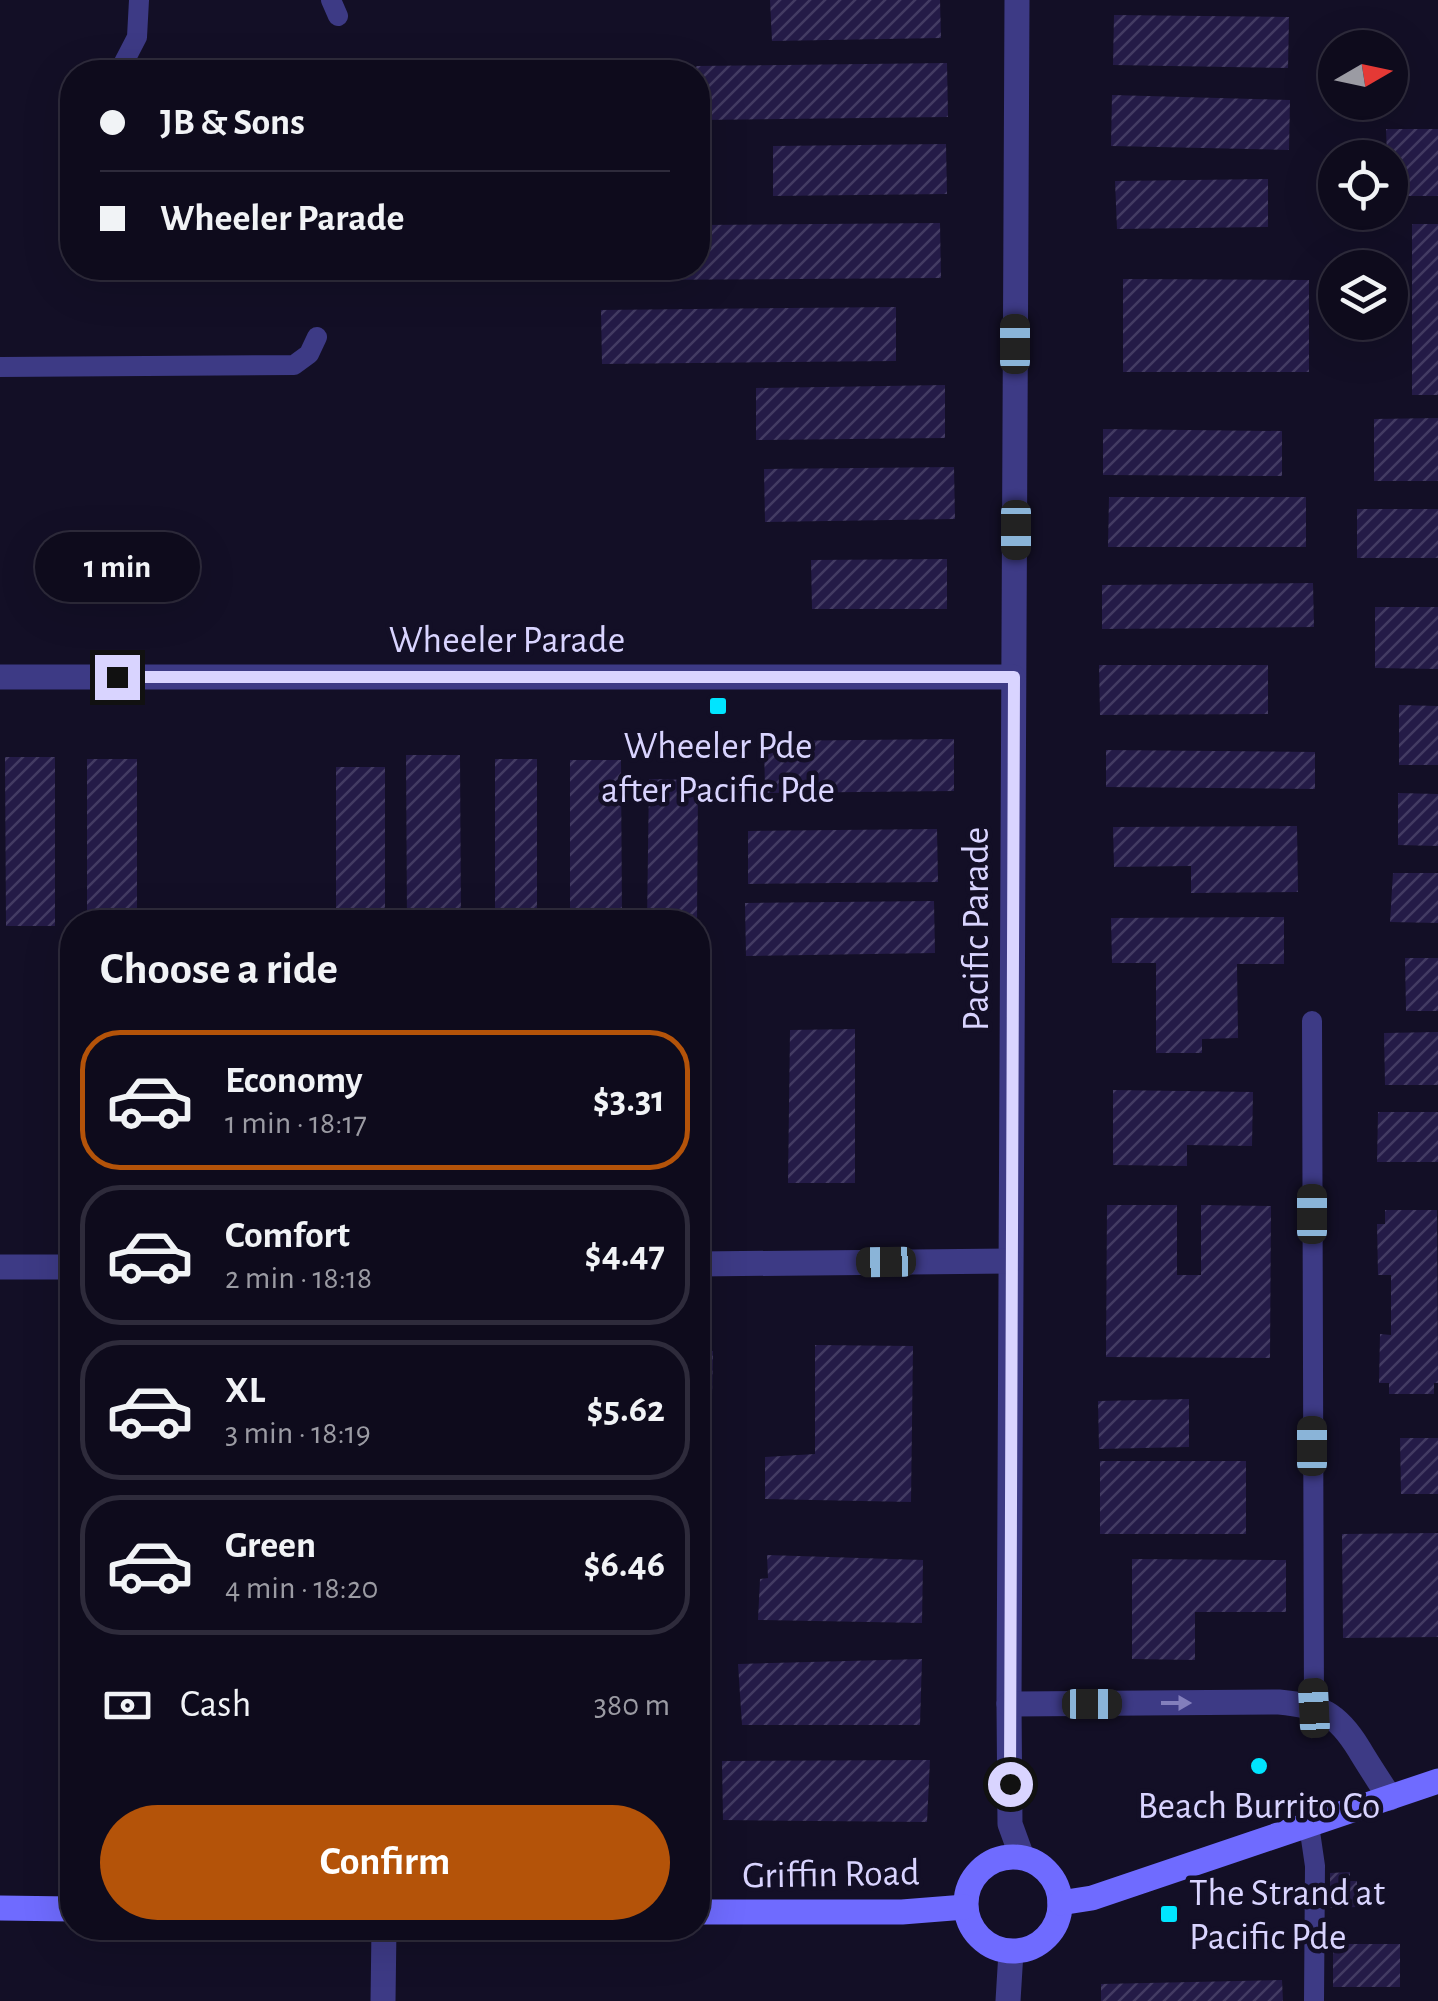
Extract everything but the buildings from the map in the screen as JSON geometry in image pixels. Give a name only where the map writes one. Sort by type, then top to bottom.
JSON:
[{"type":"main road","points":[[1060,1903],[1092,1898],[1438,1781]]},
{"type":"main road","points":[[1022,1857],[1045,1868],[1058,1890],[1060,1915],[1047,1938],[1037,1946],[1011,1952],[997,1949],[975,1933],[968,1920],[967,1893],[981,1868],[994,1860],[1022,1857]]},
{"type":"main road","name":"Griffin Road","points":[[710,1912],[902,1912],[966,1907]]},
{"type":"main road","points":[[0,1908],[60,1909]]},
{"type":"street","name":"Pacific Parade","points":[[1017,0],[1009,1704],[1010,1824],[1022,1857]]},
{"type":"street","name":"Wheeler Parade","points":[[0,677],[1014,677]]},
{"type":"street","points":[[710,1264],[1010,1261]]},
{"type":"street","points":[[0,1267],[60,1267]]},
{"type":"street","points":[[1009,1704],[1308,1705],[1331,1714],[1348,1731],[1390,1798]]},
{"type":"street","points":[[382,2001],[384,1940]]},
{"type":"street","points":[[1008,2001],[1011,1952]]},
{"type":"lane","points":[[126,60],[137,37],[140,0]]},
{"type":"lane","points":[[0,367],[294,364],[309,354],[317,337]]},
{"type":"lane","points":[[1312,1021],[1314,1708]]},
{"type":"lane","points":[[1309,1825],[1315,1866],[1314,2001]]},
{"type":"place","name":"Wheeler Pde after Pacific Pde","points":[[718,706]]},
{"type":"place","name":"Beach Burrito Co","points":[[1259,1766]]},
{"type":"place","name":"The Strand at Pacific Pde","points":[[1169,1914]]},
{"type":"route","points":[[117,677],[1014,677],[1010,1784]]}]
